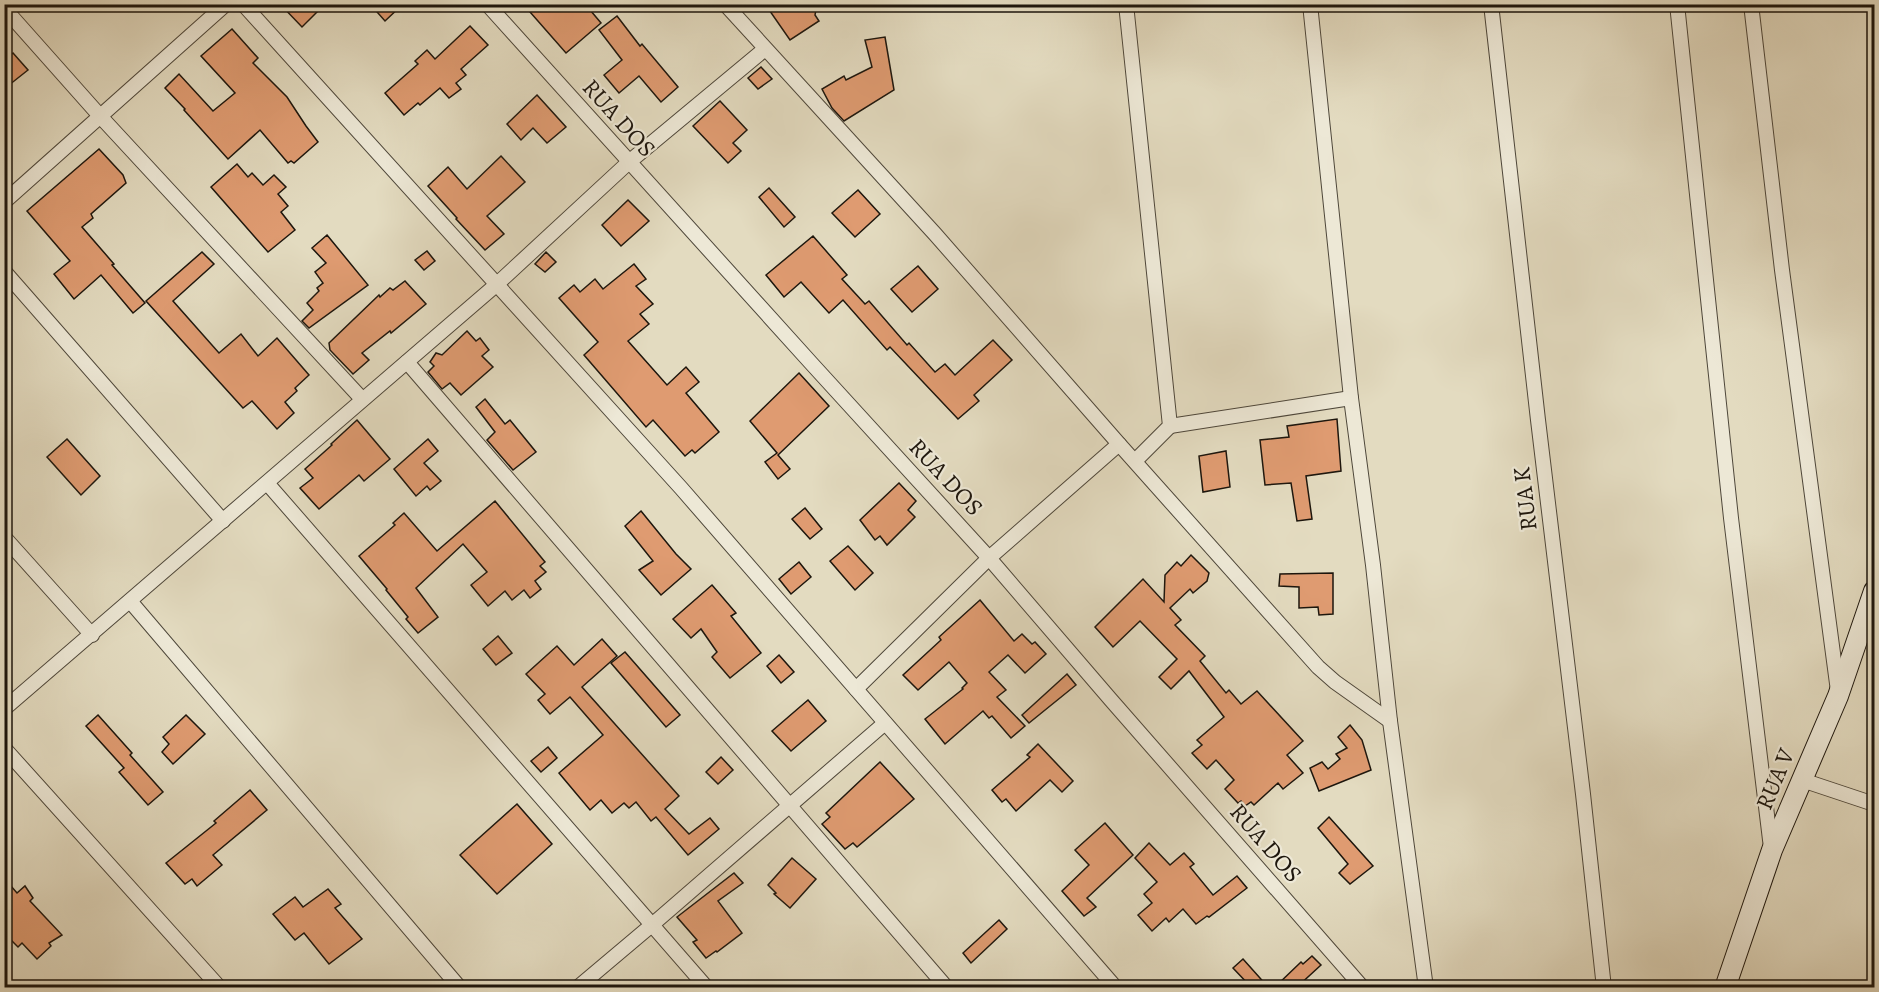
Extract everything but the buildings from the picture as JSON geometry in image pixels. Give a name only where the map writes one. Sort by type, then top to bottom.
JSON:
[{"type":"street","points":[[4,202],[226,4]]},
{"type":"street","points":[[243,4],[681,488],[1116,987]]},
{"type":"street","name":"RUA DOS","points":[[487,4],[989,558],[1363,987]]},
{"type":"street","points":[[725,4],[935,234],[1318,667],[1335,682],[1390,721]]},
{"type":"street","points":[[1126,4],[1170,426]]},
{"type":"street","points":[[1310,4],[1351,398],[1373,565],[1390,721],[1426,987]]},
{"type":"street","name":"RUA K","points":[[1491,4],[1604,987]]},
{"type":"street","points":[[1677,4],[1730,506],[1772,850]]},
{"type":"street","points":[[1751,4],[1782,270],[1838,696]]},
{"type":"street","points":[[4,8],[100,116],[362,399]]},
{"type":"street","points":[[4,709],[496,285],[629,162],[765,49]]},
{"type":"street","points":[[4,271],[223,521]]},
{"type":"street","points":[[407,362],[947,987]]},
{"type":"street","points":[[1135,461],[1170,426],[1351,398]]},
{"type":"street","points":[[856,689],[989,558],[1119,444]]},
{"type":"street","points":[[267,483],[707,987]]},
{"type":"street","points":[[4,537],[92,635]]},
{"type":"street","name":"RUA V","points":[[1725,987],[1772,850],[1838,696],[1875,591]]},
{"type":"street","points":[[130,601],[460,987]]},
{"type":"street","points":[[577,987],[885,723]]},
{"type":"street","points":[[4,747],[220,987]]},
{"type":"street","points":[[1802,780],[1875,804]]}]
